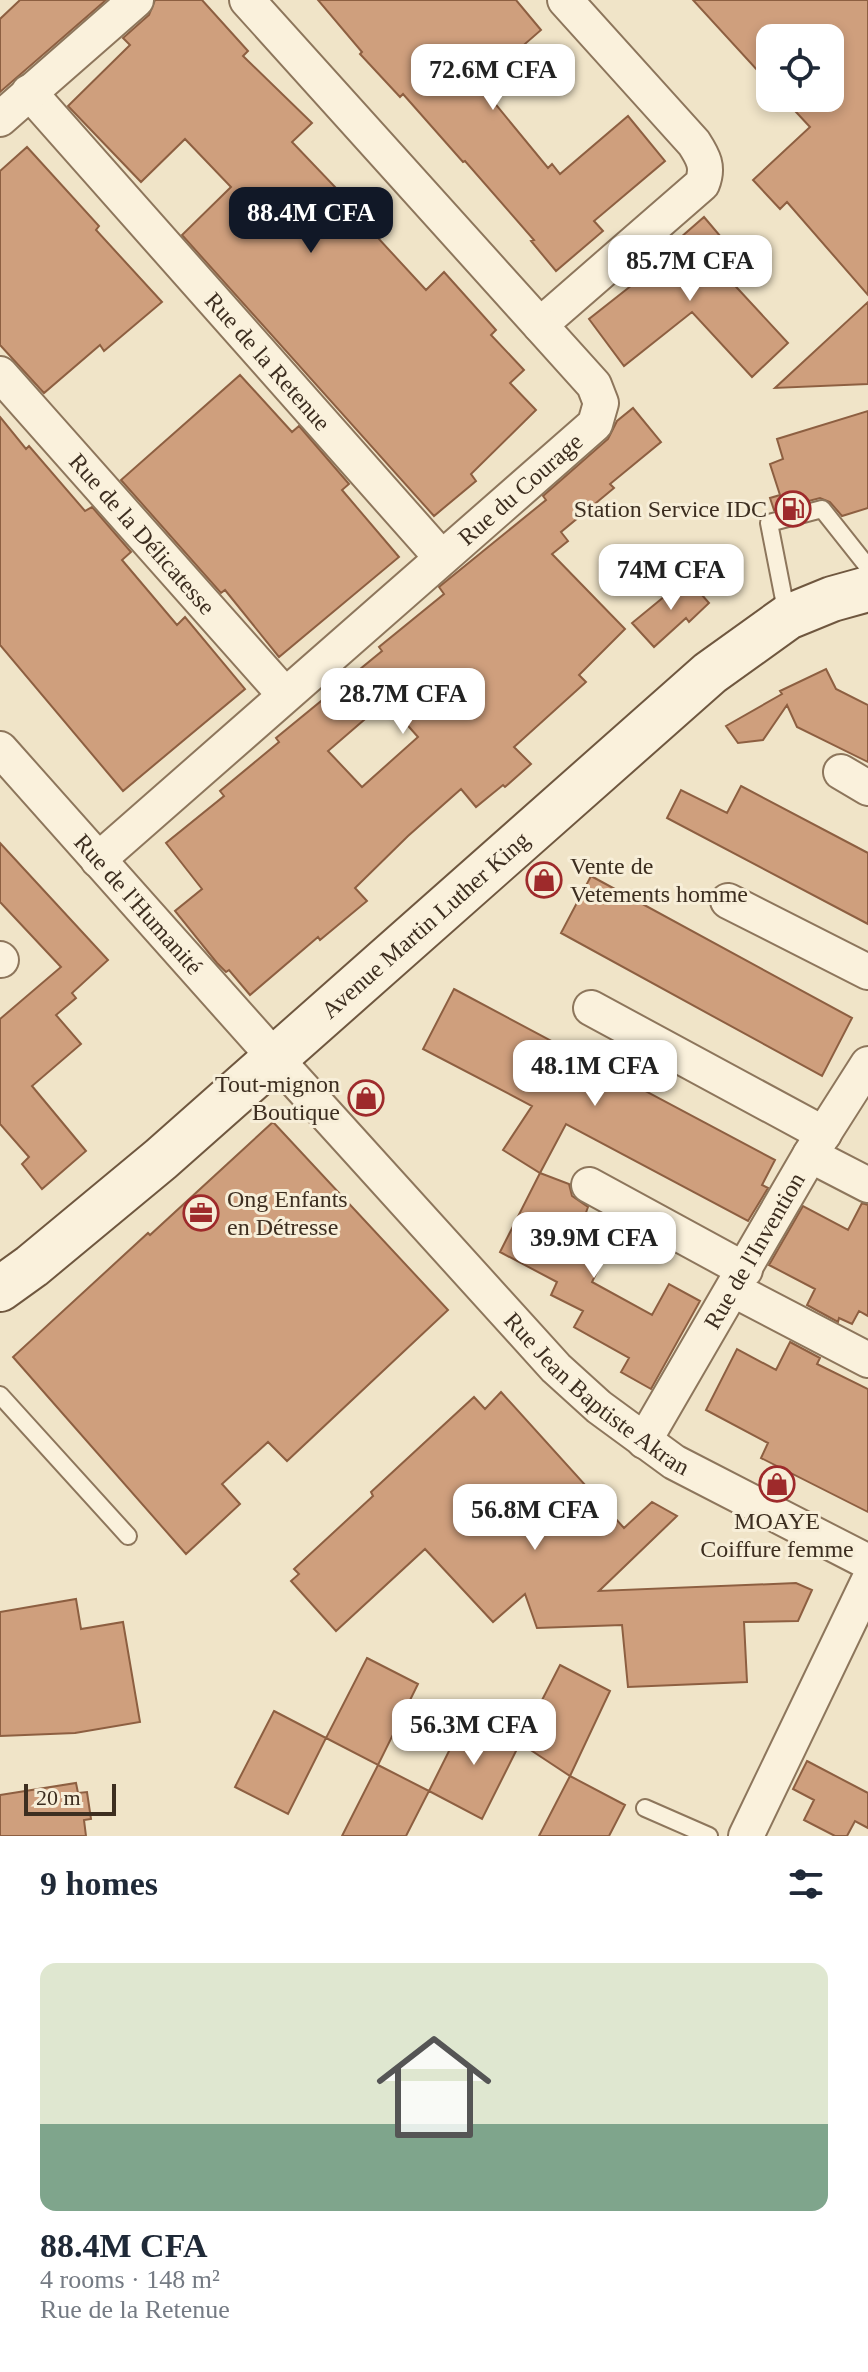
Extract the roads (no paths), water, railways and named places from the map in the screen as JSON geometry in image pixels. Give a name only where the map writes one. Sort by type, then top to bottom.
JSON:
[{"type":"street","points":[[0,119],[136,0]]},
{"type":"street","name":"Rue du Courage","points":[[98,860],[595,424],[601,403],[594,385],[247,0]]},
{"type":"street","points":[[540,325],[702,184],[706,174],[704,159],[694,143],[565,0]]},
{"type":"street","name":"Rue de la Retenue","points":[[29,92],[441,557]]},
{"type":"street","name":"Rue de la Délicatesse","points":[[0,374],[285,695]]},
{"type":"street","name":"Avenue Martin Luther King","points":[[0,1289],[141,1176],[276,1059],[710,673],[788,617],[832,599],[868,589]]},
{"type":"street","name":"Rue de l'Humanité","points":[[0,749],[276,1059]]},
{"type":"street","points":[[728,901],[868,972]]},
{"type":"street","points":[[591,1008],[817,1144],[868,1185]]},
{"type":"street","name":"Rue Jean Baptiste Akran","points":[[276,1059],[556,1368],[599,1407],[674,1462],[868,1562]]},
{"type":"street","name":"Rue de l'Invention","points":[[644,1441],[817,1144],[868,1064]]},
{"type":"street","points":[[589,1185],[868,1360]]},
{"type":"street","points":[[746,1836],[868,1582]]},
{"type":"lane","points":[[788,617],[769,523],[822,509],[868,567]]},
{"type":"lane","points":[[0,1395],[128,1536]]},
{"type":"lane","points":[[645,1808],[709,1836]]},
{"type":"place","name":"Station Service IDC","points":[[793,509]]},
{"type":"place","name":"Vente de Vetements homme","points":[[544,880]]},
{"type":"place","name":"Tout-mignon Boutique","points":[[366,1098]]},
{"type":"place","name":"Ong Enfants en Détresse","points":[[201,1213]]},
{"type":"place","name":"MOAYE Coiffure femme","points":[[777,1484]]}]
